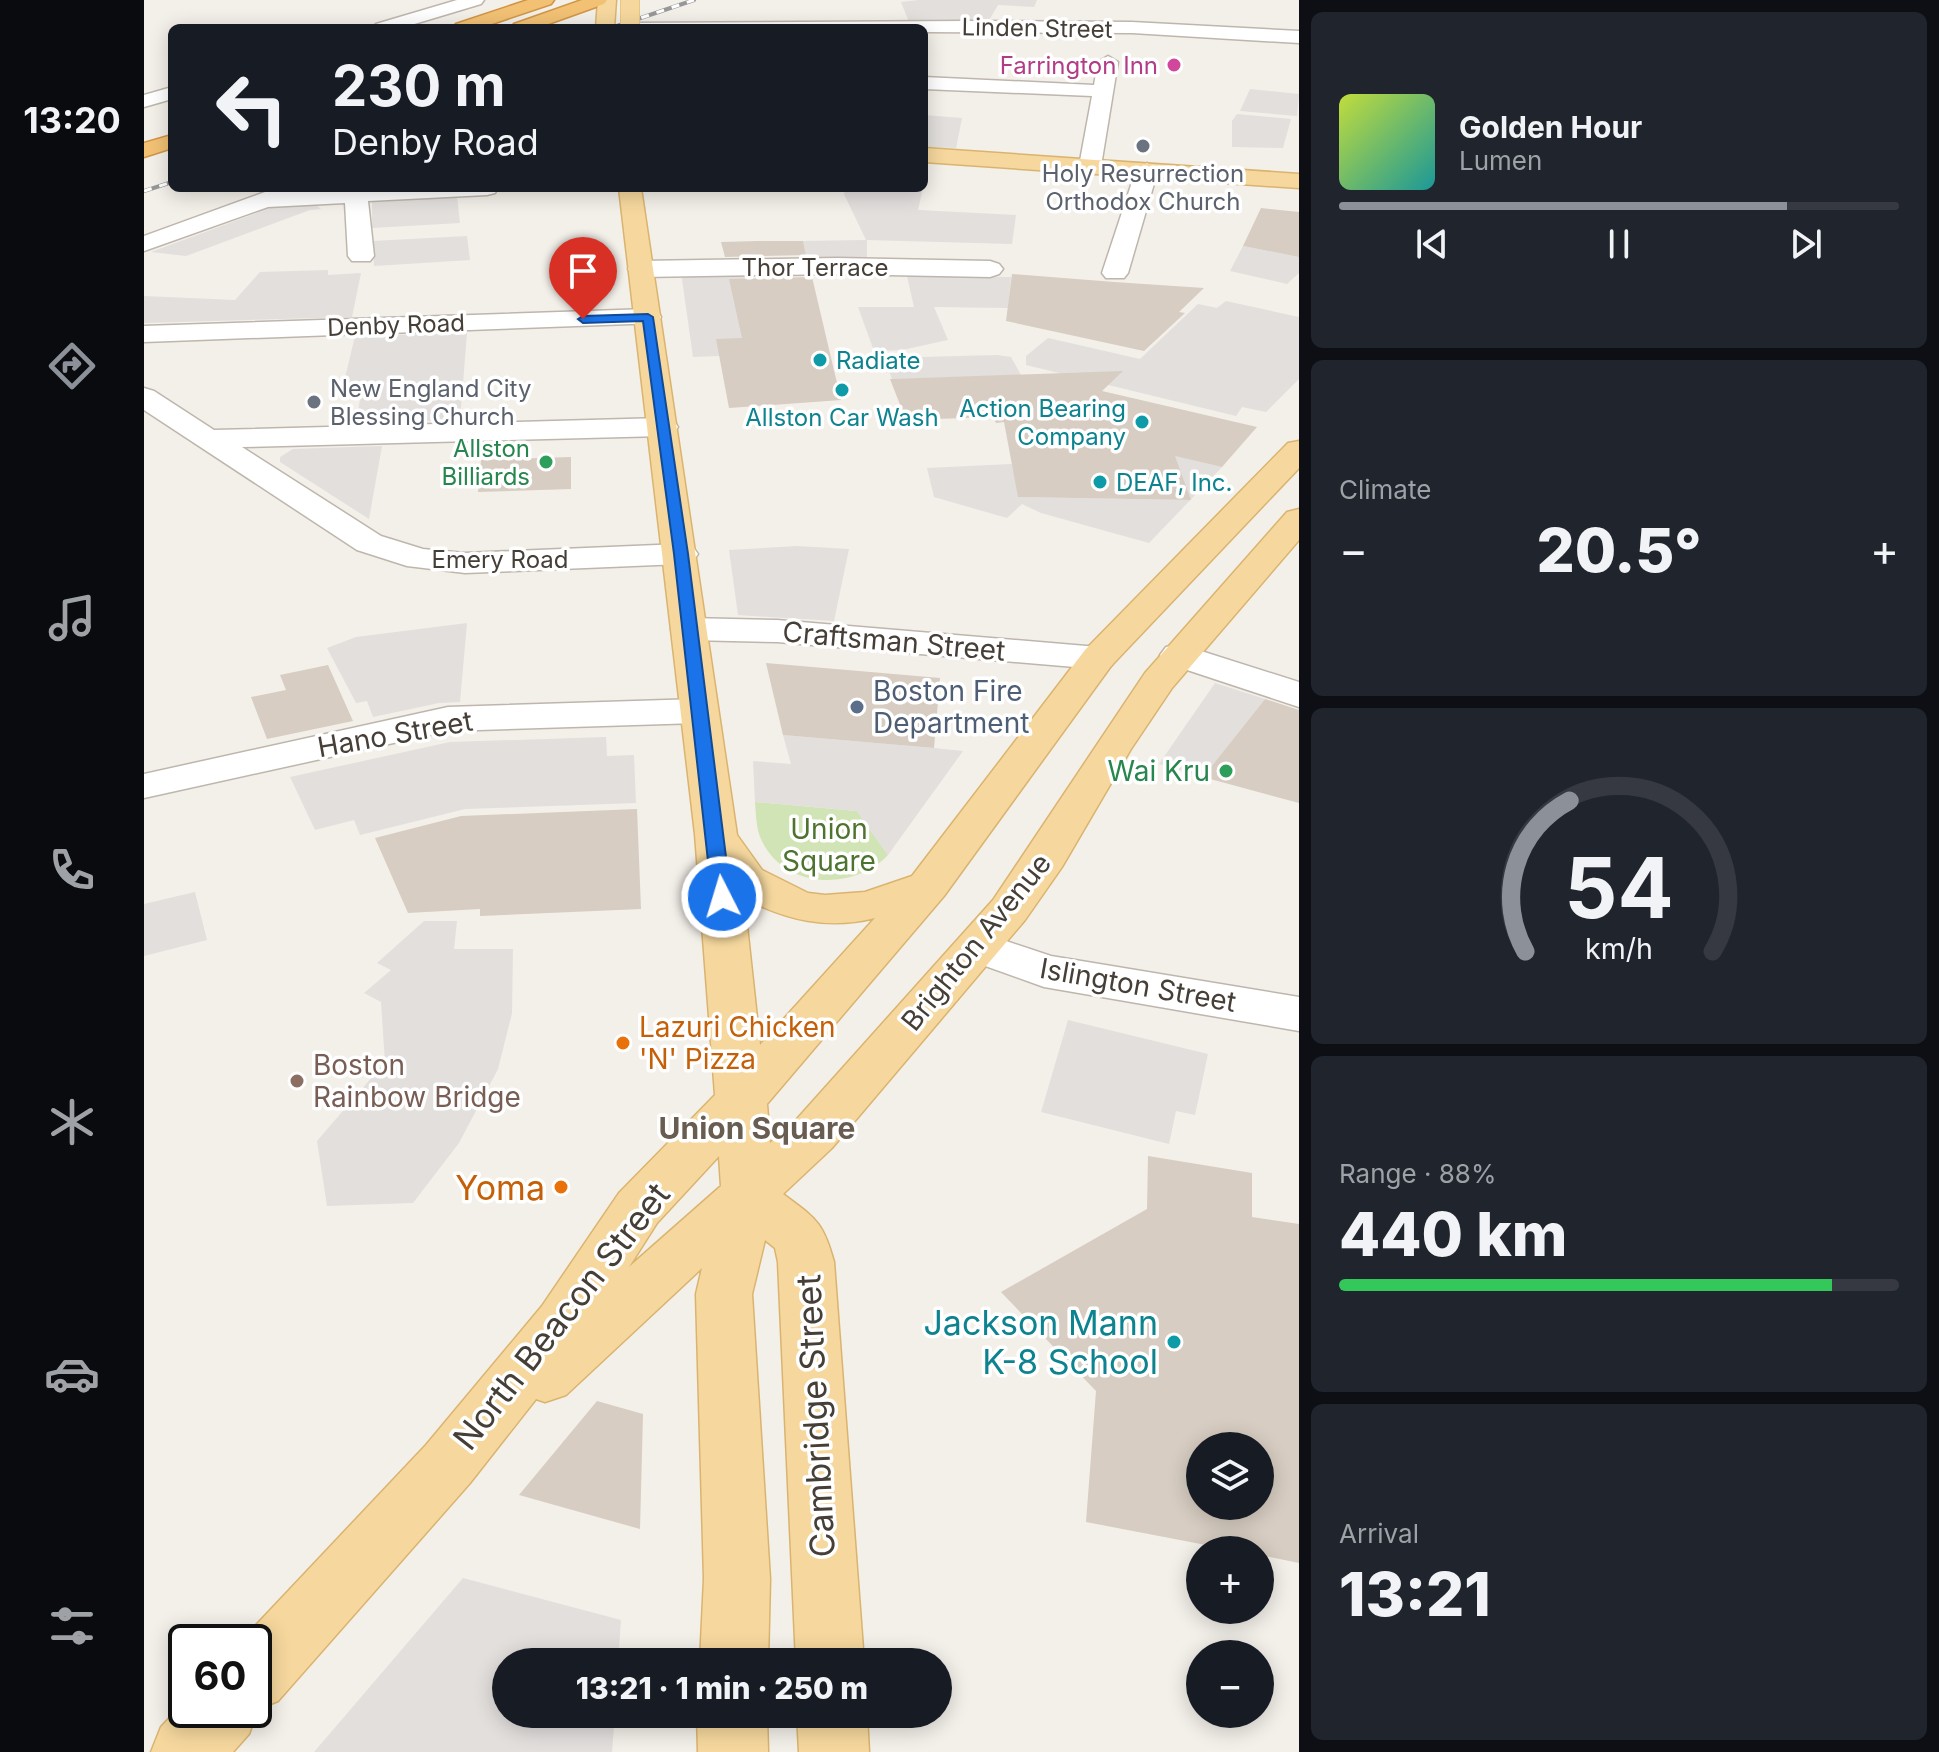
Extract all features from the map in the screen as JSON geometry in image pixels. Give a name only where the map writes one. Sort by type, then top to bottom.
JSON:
[{"type":"highway","points":[[474,24],[545,0]]},
{"type":"highway","points":[[531,24],[598,0]]},
{"type":"highway","points":[[144,128],[168,121]]},
{"type":"highway","points":[[144,150],[168,142]]},
{"type":"main road","points":[[605,24],[607,0]]},
{"type":"main road","points":[[630,0],[630,24]]},
{"type":"main road","points":[[928,155],[1299,181]]},
{"type":"main road","points":[[631,192],[716,834],[748,1196],[724,1294],[737,1579],[735,1648]]},
{"type":"main road","points":[[741,1100],[928,886],[1098,658],[1299,450]]},
{"type":"main road","name":"Brighton Avenue","points":[[748,1196],[814,1134],[979,947],[1040,867],[1111,749],[1179,655],[1299,519]]},
{"type":"main road","points":[[716,834],[744,879],[781,902],[822,910],[850,911],[879,905],[928,886]]},
{"type":"main road","name":"North Beacon Street","points":[[272,1657],[448,1464],[562,1323],[638,1208],[741,1100]]},
{"type":"main road","name":"North Beacon Street","points":[[448,1464],[748,1196]]},
{"type":"main road","name":"Cambridge Street","points":[[748,1196],[800,1237],[806,1262],[830,1648]]},
{"type":"main road","points":[[186,1752],[208,1728]]},
{"type":"main road","points":[[732,1728],[733,1752]]},
{"type":"main road","points":[[833,1728],[834,1752]]},
{"type":"street","points":[[395,24],[475,0]]},
{"type":"street","points":[[1045,27],[1052,4]]},
{"type":"street","name":"Linden Street","points":[[928,27],[1114,29],[1240,23],[1299,37]]},
{"type":"street","points":[[1090,166],[1114,29]]},
{"type":"street","points":[[144,80],[168,83]]},
{"type":"street","points":[[928,83],[1103,91]]},
{"type":"street","points":[[144,101],[168,94]]},
{"type":"street","points":[[1115,273],[1147,170]]},
{"type":"street","points":[[144,244],[287,192]]},
{"type":"street","points":[[264,200],[412,192]]},
{"type":"street","points":[[356,195],[361,256]]},
{"type":"street","name":"Thor Terrace","points":[[641,269],[837,266],[990,269]]},
{"type":"street","name":"Denby Road","points":[[144,334],[648,317]]},
{"type":"street","name":"Emery Road","points":[[144,397],[369,543],[419,559],[465,563],[681,554]]},
{"type":"street","points":[[208,439],[663,427]]},
{"type":"street","name":"Craftsman Street","points":[[689,629],[777,631],[1098,658]]},
{"type":"street","points":[[1179,655],[1299,695]]},
{"type":"street","name":"Hano Street","points":[[144,786],[448,719],[698,711]]},
{"type":"street","name":"Islington Street","points":[[979,947],[1044,971],[1299,1014]]},
{"type":"green space","name":"Union Square","points":[[755,802],[857,811],[888,855],[874,867],[857,875],[820,880],[802,876],[772,856],[761,839]]},
{"type":"shaded area","points":[[1037,0],[1034,7],[998,5],[988,22],[909,22],[901,2]]},
{"type":"shaded area","points":[[1250,89],[1299,94],[1297,116],[1240,111]]},
{"type":"shaded area","points":[[1237,114],[1291,119],[1283,148],[1232,147],[1232,121]]},
{"type":"shaded area","points":[[928,115],[962,118],[956,148],[928,147]]},
{"type":"shaded area","points":[[922,192],[918,210],[1016,215],[1012,244],[867,240],[867,266],[808,265],[803,241],[866,240],[844,194]]},
{"type":"shaded area","points":[[457,196],[460,223],[372,228],[372,200]]},
{"type":"shaded area","points":[[314,203],[321,209],[310,210],[186,256],[151,252],[276,206]]},
{"type":"shaded area","points":[[467,236],[470,260],[374,266],[373,241]]},
{"type":"shaded area","points":[[1243,246],[1299,257],[1299,273],[1287,284],[1230,271]]},
{"type":"shaded area","points":[[328,270],[328,275],[361,273],[352,317],[144,323],[144,296],[235,300],[260,272]]},
{"type":"shaded area","points":[[681,272],[752,274],[752,307],[742,338],[719,356],[693,357]]},
{"type":"shaded area","points":[[907,276],[1011,277],[1008,308],[934,307],[948,340],[902,350],[874,351],[858,307],[914,307]]},
{"type":"shaded area","points":[[1226,301],[1299,317],[1299,379],[1266,412],[1242,407],[1236,416],[1026,365],[1026,356],[1048,338],[1140,359],[1198,304],[1217,308]]},
{"type":"shaded area","points":[[467,333],[460,420],[356,423],[363,382],[344,382],[355,336]]},
{"type":"shaded area","points":[[1011,357],[1021,375],[892,379],[884,358]]},
{"type":"shaded area","points":[[1122,443],[1222,467],[1149,543],[1041,513],[1022,504],[1007,518],[934,497],[927,468],[1012,464],[1019,497],[1190,500],[1179,467],[1076,465]]},
{"type":"shaded area","points":[[382,446],[369,519],[280,462],[280,457],[293,449]]},
{"type":"shaded area","points":[[797,546],[849,549],[834,621],[738,615],[729,550]]},
{"type":"shaded area","points":[[467,623],[460,702],[439,703],[373,717],[367,701],[356,703],[327,648],[356,637]]},
{"type":"shaded area","points":[[1215,683],[1265,699],[1203,777],[1159,764]]},
{"type":"shaded area","points":[[783,735],[963,751],[888,855],[857,811],[755,802],[753,761],[791,764]]},
{"type":"shaded area","points":[[606,737],[607,756],[634,755],[636,803],[465,809],[360,835],[354,820],[315,830],[290,777],[450,742]]},
{"type":"shaded area","points":[[195,892],[207,940],[144,956],[144,904]]},
{"type":"shaded area","points":[[424,921],[457,921],[454,949],[513,949],[512,1013],[498,1069],[459,1143],[413,1203],[327,1206],[317,1141],[385,1062],[381,1002],[364,993],[391,970],[377,963]]},
{"type":"shaded area","points":[[1068,1020],[1208,1054],[1195,1115],[1176,1111],[1169,1144],[1041,1112]]},
{"type":"shaded area","points":[[463,1578],[621,1620],[619,1648],[492,1648],[492,1728],[614,1728],[612,1752],[314,1752]]},
{"type":"building","points":[[1261,208],[1299,212],[1299,257],[1243,246]]},
{"type":"building","points":[[803,241],[806,255],[725,257],[721,242]]},
{"type":"building","points":[[1012,274],[1204,288],[1179,312],[1185,313],[1144,351],[1006,321]]},
{"type":"building","points":[[812,277],[841,400],[729,408],[716,339],[742,338],[729,279]]},
{"type":"building","points":[[1123,371],[1102,391],[1257,427],[1222,467],[1175,456],[1191,500],[1018,497],[1004,422],[996,423],[993,417],[906,420],[890,379]]},
{"type":"building","points":[[571,457],[571,489],[478,492],[481,460]]},
{"type":"building","name":"Boston Fire Department","points":[[766,663],[940,678],[934,748],[783,735]]},
{"type":"building","points":[[328,665],[353,721],[267,739],[251,697],[286,690],[280,675]]},
{"type":"building","points":[[1265,699],[1299,710],[1299,803],[1203,777]]},
{"type":"building","points":[[637,809],[641,909],[480,916],[480,909],[408,913],[375,838],[461,816]]},
{"type":"building","name":"Jackson Mann K-8 School","points":[[1148,1156],[1252,1173],[1252,1217],[1299,1224],[1299,1563],[1274,1558],[1274,1536],[1186,1536],[1186,1541],[1086,1522],[1096,1391],[1001,1292],[1147,1209]]},
{"type":"building","points":[[597,1401],[643,1414],[640,1529],[519,1495]]},
{"type":"railway","points":[[623,24],[694,0]]},
{"type":"railway","points":[[144,191],[168,183]]},
{"type":"place","name":"Farrington Inn","points":[[1174,65]]},
{"type":"place","name":"Holy Resurrection Orthodox Church","points":[[1143,146]]},
{"type":"place","name":"Radiate","points":[[820,360]]},
{"type":"place","name":"Allston Car Wash","points":[[842,390]]},
{"type":"place","name":"New England City Blessing Church","points":[[314,402]]},
{"type":"place","name":"Action Bearing Company","points":[[1142,422]]},
{"type":"place","name":"Allston Billiards","points":[[546,462]]},
{"type":"place","name":"DEAF, Inc.","points":[[1100,482]]},
{"type":"place","name":"Boston Fire Department","points":[[857,707]]},
{"type":"place","name":"Wai Kru","points":[[1226,771]]},
{"type":"place","name":"Lazuri Chicken 'N' Pizza","points":[[623,1043]]},
{"type":"place","name":"Boston Rainbow Bridge","points":[[297,1081]]},
{"type":"place","name":"Yoma","points":[[561,1187]]},
{"type":"place","name":"Jackson Mann K-8 School","points":[[1174,1342]]},
{"type":"district","name":"Union Square","points":[[757,1128]]},
{"type":"route","points":[[583,319],[648,317],[681,554],[722,897]]}]
